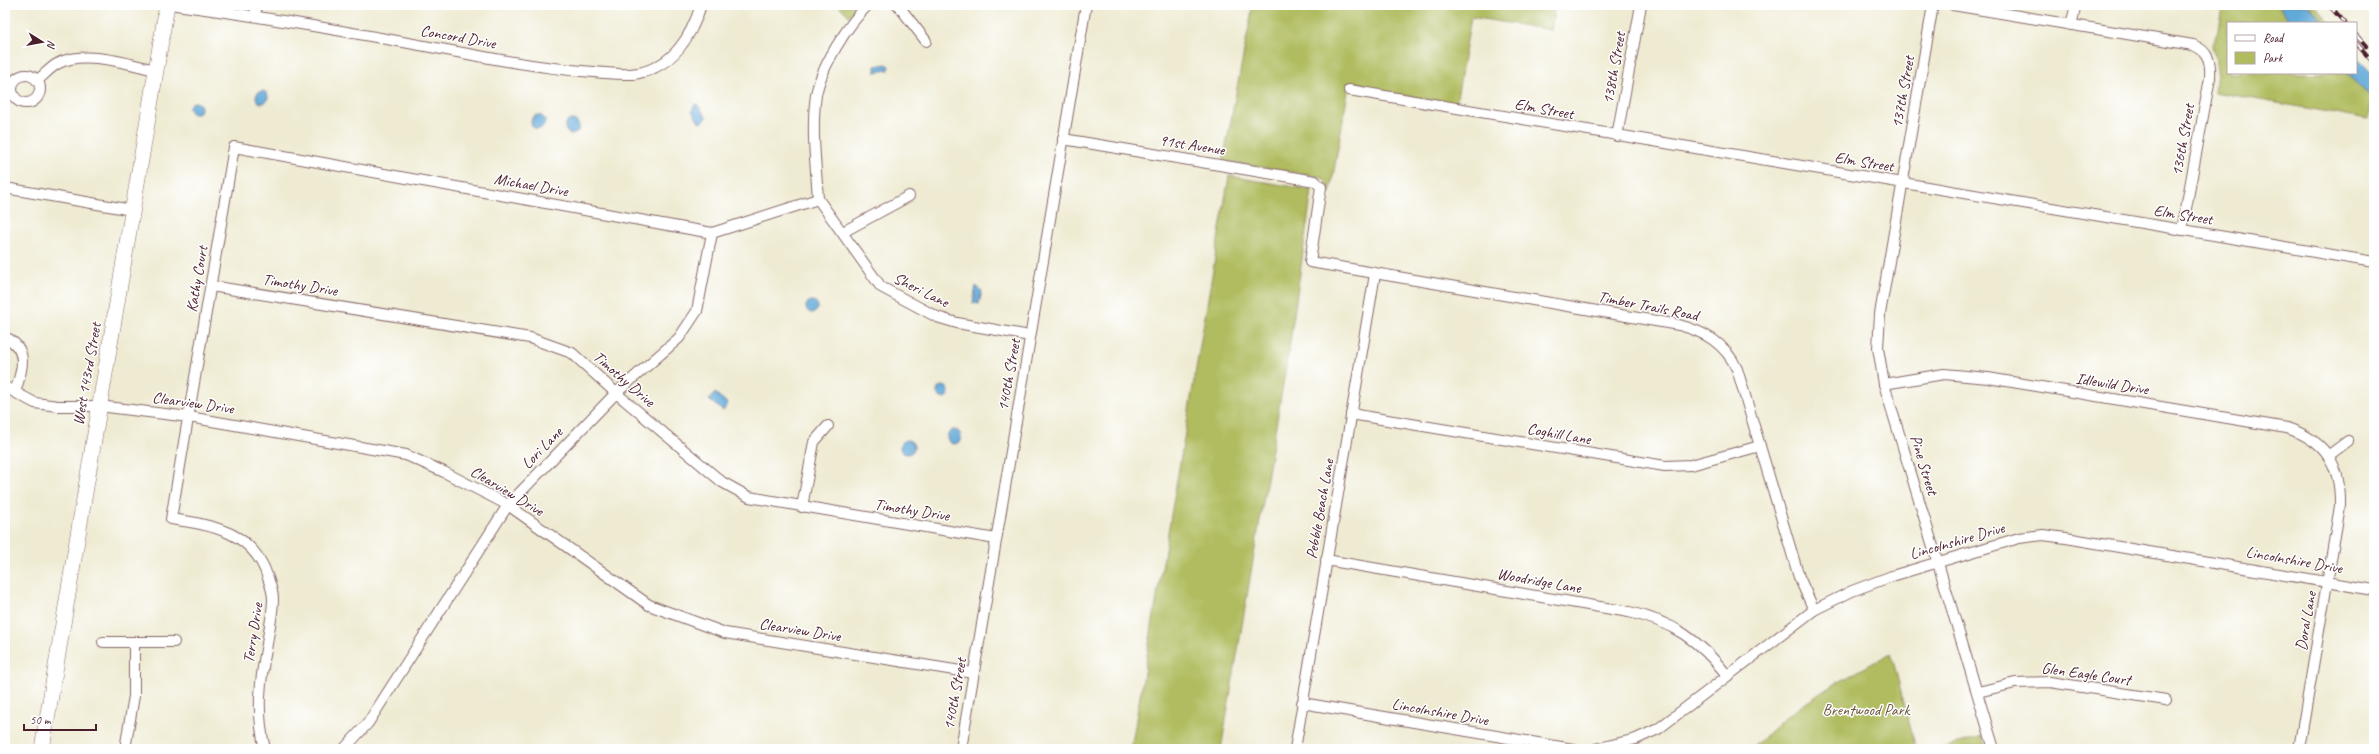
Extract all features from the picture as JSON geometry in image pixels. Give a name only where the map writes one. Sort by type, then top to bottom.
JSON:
[{"type":"main road","name":"West 143rd Street","points":[[42,749],[167,5]]},
{"type":"street","name":"Concord Drive","points":[[176,5],[256,10],[555,70],[627,75],[641,72],[656,66],[680,49],[689,37],[701,5]]},
{"type":"street","points":[[818,199],[814,147],[816,94],[831,55],[856,16],[868,5]]},
{"type":"street","points":[[898,5],[926,41]]},
{"type":"street","name":"140th Street","points":[[961,749],[1086,5]]},
{"type":"street","name":"138th Street","points":[[1617,136],[1641,5]]},
{"type":"street","name":"137th Street","points":[[1902,183],[1933,5]]},
{"type":"street","points":[[1953,5],[2072,25],[2076,5]]},
{"type":"street","name":"136th Street","points":[[2072,25],[2193,45],[2207,55],[2210,61],[2210,78],[2182,230]]},
{"type":"street","points":[[38,80],[56,64],[71,58],[106,59],[156,70]]},
{"type":"street","name":"Elm Street","points":[[1349,90],[2374,262]]},
{"type":"street","name":"91st Avenue","points":[[1063,139],[1315,181],[1321,187],[1310,262]]},
{"type":"street","name":"Michael Drive","points":[[234,147],[712,233],[818,199]]},
{"type":"street","name":"Kathy Court","points":[[189,417],[234,147]]},
{"type":"street","name":"Pine Street","points":[[1902,183],[1880,314],[1878,348],[1884,384],[1994,749]]},
{"type":"street","points":[[5,188],[132,210]]},
{"type":"street","points":[[843,232],[909,196]]},
{"type":"street","name":"Sheri Lane","points":[[818,199],[881,287],[937,317],[976,327],[1030,336]]},
{"type":"street","name":"Lori Lane","points":[[344,749],[368,723],[508,505],[616,393],[679,338],[697,311],[712,233]]},
{"type":"street","name":"Timber Trails Road","points":[[1310,262],[1696,329],[1721,344],[1734,361],[1742,383],[1799,578],[1814,610]]},
{"type":"street","name":"Pebble Beach Lane","points":[[1295,749],[1375,274]]},
{"type":"street","name":"Timothy Drive","points":[[211,286],[530,338],[572,353],[616,393],[722,482],[749,497],[996,539]]},
{"type":"street","points":[[5,337],[18,346],[22,358],[22,373],[15,392]]},
{"type":"street","name":"Idlewild Drive","points":[[1884,384],[1944,374],[1988,378],[2287,428],[2314,440],[2328,455]]},
{"type":"street","name":"Clearview Drive","points":[[5,388],[35,403],[58,406],[100,406],[189,417],[406,455],[444,472],[508,505],[649,605],[690,622],[725,633],[974,673]]},
{"type":"street","name":"Coghill Lane","points":[[1351,414],[1665,466],[1691,464],[1760,446]]},
{"type":"street","name":"Terry Drive","points":[[189,417],[172,518],[206,524],[233,534],[254,549],[265,570],[273,598],[261,675],[259,726],[266,749]]},
{"type":"street","points":[[802,507],[814,442],[828,426]]},
{"type":"street","points":[[2328,455],[2348,441]]},
{"type":"street","name":"Doral Lane","points":[[2299,749],[2340,506],[2340,490],[2334,466],[2328,455]]},
{"type":"street","name":"Lincolnshire Drive","points":[[1595,749],[1636,740],[1658,729],[1814,610],[1872,583],[2019,538],[2043,535],[2328,581],[2374,590]]},
{"type":"street","name":"Woodridge Lane","points":[[1326,560],[1629,612],[1654,618],[1674,627],[1701,646],[1728,675]]},
{"type":"street","points":[[103,642],[174,642]]},
{"type":"street","points":[[125,749],[134,696],[134,642]]},
{"type":"street","name":"Glen Eagle Court","points":[[1978,692],[2015,683],[2050,682],[2166,700]]},
{"type":"street","name":"Lincolnshire Drive","points":[[1302,704],[1573,749]]},
{"type":"green space","points":[[838,5],[857,5],[849,16]]},
{"type":"green space","points":[[1253,5],[1555,5],[1551,30],[1471,17],[1456,104],[1371,90],[1364,84],[1355,82],[1349,86],[1330,193],[1327,183],[1322,177],[1223,161]]},
{"type":"green space","points":[[2258,5],[2280,5],[2289,22],[2227,22],[2227,74],[2346,74],[2372,97],[2369,119],[2214,92],[2217,60],[2211,47],[2218,30],[2222,8],[2255,8]]},
{"type":"green space","points":[[2309,5],[2314,5],[2330,22],[2324,22]]},
{"type":"green space","points":[[1229,176],[1312,190],[1289,349],[1221,749],[1131,749]]},
{"type":"green space","name":"Brentwood Park","points":[[1891,653],[1916,749],[1751,749],[1788,715],[1828,688]]},
{"type":"green space","name":"Brentwood Park","points":[[1982,736],[1986,749],[1940,749]]},
{"type":"water","points":[[2280,5],[2308,5],[2324,22],[2289,22]]},
{"type":"water","points":[[2357,58],[2374,75],[2374,98],[2346,74],[2357,74]]},
{"type":"water","points":[[886,64],[889,66],[889,70],[875,72],[875,66]]},
{"type":"water","points":[[260,91],[264,91],[268,97],[264,103],[260,103],[256,99],[256,95]]},
{"type":"water","points":[[197,102],[200,103],[200,113],[193,114],[190,113],[189,106],[190,103]]},
{"type":"water","points":[[697,104],[707,118],[700,123],[692,111],[694,105]]},
{"type":"water","points":[[538,115],[543,117],[545,122],[543,127],[538,129],[533,127],[531,122],[533,117]]},
{"type":"water","points":[[572,120],[577,122],[579,127],[577,132],[572,134],[567,132],[565,127],[567,122]]},
{"type":"water","points":[[976,286],[982,291],[979,304],[973,303]]},
{"type":"water","points":[[810,301],[814,301],[818,307],[814,313],[810,313],[806,309],[806,305]]},
{"type":"water","points":[[943,386],[947,388],[949,392],[947,396],[943,398],[939,396],[937,392],[939,388]]},
{"type":"water","points":[[715,393],[728,404],[723,411],[709,400]]},
{"type":"water","points":[[954,430],[959,432],[961,437],[959,442],[954,444],[949,442],[947,437],[949,432]]},
{"type":"water","points":[[907,440],[912,442],[914,447],[912,452],[907,454],[902,452],[900,447],[902,442]]},
{"type":"railway","points":[[2329,5],[2344,22]]},
{"type":"railway","points":[[2357,36],[2366,46]]},
{"type":"railway","points":[[2357,44],[2374,63]]}]
